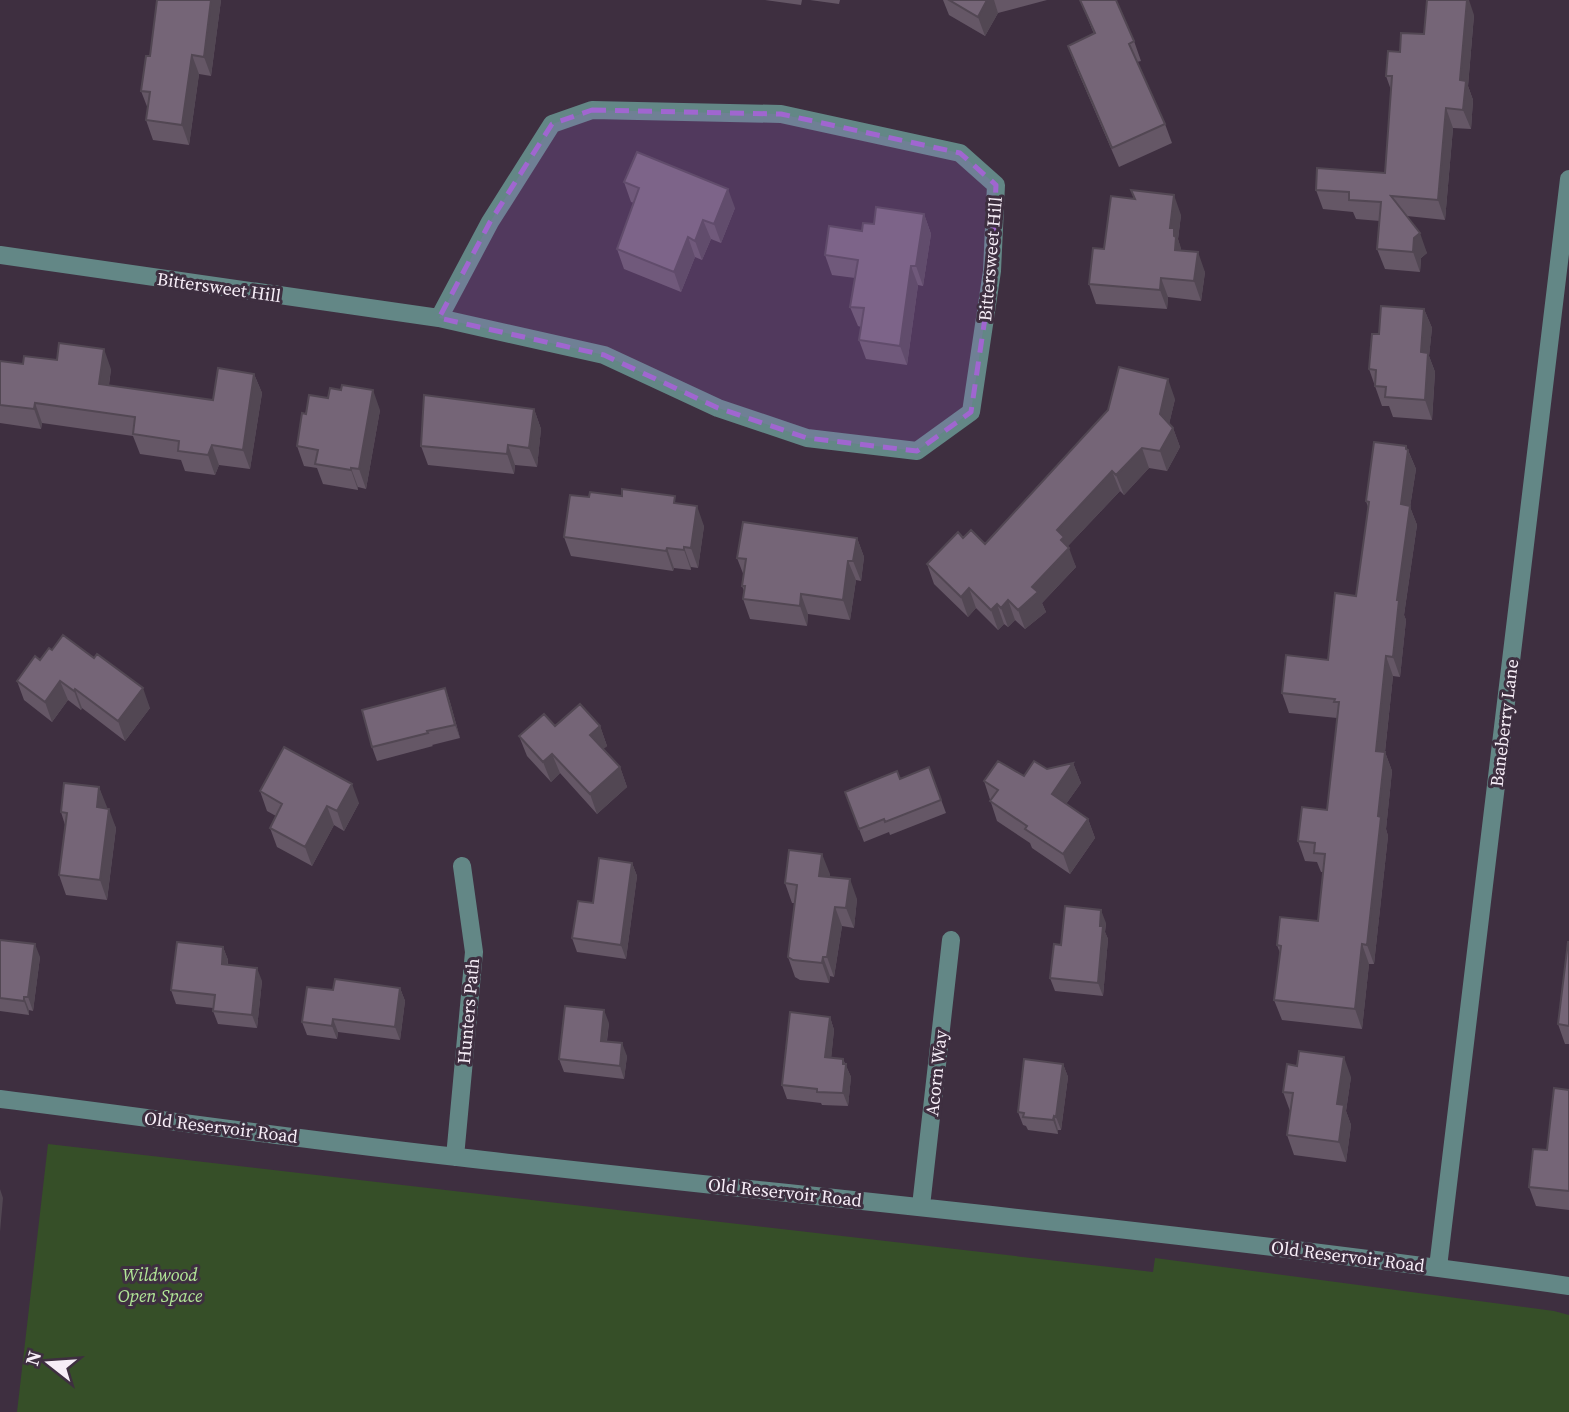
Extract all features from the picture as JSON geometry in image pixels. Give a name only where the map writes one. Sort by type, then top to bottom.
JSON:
[{"type":"street","name":"Bittersweet Hill","points":[[0,255],[439,318],[604,355],[718,408],[807,438],[917,451],[971,412],[992,271],[996,185],[960,153],[781,114],[592,110],[552,124],[490,222],[439,318]]},
{"type":"street","name":"Baneberry Lane","points":[[1438,1267],[1569,179]]},
{"type":"street","name":"Hunters Path","points":[[455,1157],[474,952],[462,866]]},
{"type":"street","name":"Acorn Way","points":[[921,1206],[951,940]]},
{"type":"street","name":"Old Reservoir Road","points":[[0,1099],[455,1157],[921,1206],[1438,1267],[1569,1286]]},
{"type":"highlighted area","points":[[592,110],[781,114],[960,153],[996,185],[992,271],[971,412],[917,451],[807,438],[718,408],[604,355],[439,318],[490,222],[552,124]]},
{"type":"green space","name":"Wildwood Open Space","points":[[48,1144],[1153,1272],[1155,1258],[1554,1311],[1569,1315],[1569,1412],[17,1412]]},
{"type":"building","points":[[157,0],[211,0],[204,57],[192,55],[182,125],[146,120],[150,92],[141,91],[146,56],[150,56]]},
{"type":"building","points":[[949,0],[987,0],[978,17]]},
{"type":"building","points":[[1080,0],[1116,0],[1134,41],[1129,44],[1165,124],[1112,148],[1068,46],[1095,33]]},
{"type":"building","points":[[1427,0],[1467,0],[1460,80],[1466,81],[1463,110],[1446,108],[1438,200],[1391,196],[1420,233],[1414,238],[1413,252],[1377,249],[1381,202],[1349,200],[1349,192],[1316,190],[1317,168],[1385,173],[1392,76],[1386,76],[1388,51],[1400,52],[1401,33],[1424,34]]},
{"type":"building","points":[[637,152],[728,189],[714,224],[703,220],[695,241],[688,237],[674,272],[617,249],[639,188],[624,182]]},
{"type":"building","points":[[1131,190],[1174,195],[1170,228],[1174,228],[1175,250],[1198,252],[1194,281],[1161,278],[1160,290],[1089,284],[1093,248],[1104,249],[1111,196],[1135,199]]},
{"type":"building","points":[[876,207],[924,214],[916,266],[911,266],[900,346],[859,340],[864,308],[850,307],[858,260],[825,255],[829,226],[862,231],[863,223],[874,224]]},
{"type":"building","points":[[1381,306],[1424,309],[1421,352],[1428,353],[1425,400],[1385,397],[1386,387],[1375,386],[1376,370],[1369,369],[1372,334],[1379,334]]},
{"type":"building","points":[[59,343],[104,349],[99,384],[213,400],[218,368],[254,374],[243,450],[212,445],[208,455],[178,451],[179,441],[133,434],[135,417],[35,403],[34,409],[0,405],[0,361],[23,364],[24,356],[57,360]]},
{"type":"building","points":[[1119,367],[1168,379],[1160,414],[1173,428],[1160,451],[1142,448],[1116,475],[1112,471],[1057,530],[1064,537],[1061,540],[1069,548],[1032,587],[1038,592],[1018,610],[1008,600],[1001,608],[997,604],[991,610],[969,588],[961,597],[927,564],[958,532],[963,538],[971,530],[985,544],[1108,410]]},
{"type":"building","points":[[342,385],[373,390],[359,469],[315,464],[318,450],[297,446],[302,413],[306,414],[309,395],[328,398],[330,388],[341,390]]},
{"type":"building","points":[[424,395],[534,409],[529,448],[508,445],[507,454],[421,446]]},
{"type":"building","points":[[1374,442],[1406,446],[1408,450],[1401,504],[1410,506],[1397,600],[1393,657],[1386,656],[1376,751],[1385,752],[1378,816],[1381,817],[1367,945],[1362,944],[1355,1009],[1274,1000],[1281,946],[1277,945],[1280,917],[1318,921],[1325,854],[1314,853],[1315,843],[1298,841],[1302,807],[1327,810],[1339,702],[1334,702],[1335,699],[1282,693],[1286,655],[1328,660],[1335,593],[1356,596]]},
{"type":"building","points":[[622,489],[675,496],[674,503],[697,506],[691,548],[667,548],[666,551],[564,537],[570,495],[589,497],[590,492],[622,496]]},
{"type":"building","points":[[743,522],[857,538],[853,561],[848,561],[843,600],[801,594],[800,606],[743,599],[746,559],[737,558]]},
{"type":"building","points":[[63,635],[94,658],[97,654],[143,688],[118,721],[60,681],[45,702],[17,681],[35,656],[40,660]]},
{"type":"building","points":[[445,688],[455,725],[372,747],[362,710]]},
{"type":"building","points":[[580,704],[600,726],[590,735],[620,767],[590,794],[552,754],[543,762],[519,736],[544,714],[555,726]]},
{"type":"building","points":[[284,747],[352,784],[337,811],[327,806],[305,847],[270,828],[282,804],[260,791]]},
{"type":"building","points":[[998,761],[1024,776],[1034,761],[1047,769],[1073,763],[1052,794],[1088,819],[1063,854],[990,801],[998,790],[984,781]]},
{"type":"building","points":[[929,767],[941,800],[859,829],[845,792],[897,771],[900,779]]},
{"type":"building","points":[[64,783],[99,787],[97,807],[109,809],[100,880],[59,875],[67,813],[61,812]]},
{"type":"building","points":[[789,850],[822,854],[819,876],[850,879],[846,908],[835,907],[827,957],[823,957],[822,963],[788,957],[797,885],[785,883]]},
{"type":"building","points":[[599,858],[632,863],[621,945],[572,938],[578,901],[593,903]]},
{"type":"building","points":[[1065,906],[1101,910],[1100,926],[1103,926],[1098,983],[1050,978],[1054,944],[1061,945]]},
{"type":"building","points":[[0,940],[35,944],[28,997],[24,997],[24,1001],[0,998]]},
{"type":"building","points":[[177,942],[223,947],[222,964],[257,968],[252,1015],[213,1011],[215,995],[171,990]]},
{"type":"building","points":[[1569,942],[1569,1026],[1558,1024]]},
{"type":"building","points":[[335,979],[400,988],[395,1027],[333,1019],[332,1026],[302,1022],[307,987],[333,990]]},
{"type":"building","points":[[565,1006],[604,1010],[601,1041],[622,1043],[620,1066],[559,1059]]},
{"type":"building","points":[[790,1012],[830,1017],[825,1057],[843,1059],[843,1064],[846,1064],[843,1093],[817,1092],[817,1089],[782,1085]]},
{"type":"building","points":[[1299,1051],[1344,1057],[1337,1104],[1344,1105],[1339,1142],[1287,1135],[1293,1093],[1283,1092],[1287,1064],[1297,1066]]},
{"type":"building","points":[[1024,1059],[1063,1064],[1056,1117],[1054,1116],[1053,1120],[1023,1117],[1024,1113],[1018,1112]]},
{"type":"building","points":[[1554,1088],[1569,1090],[1569,1191],[1529,1187],[1533,1149],[1547,1150]]}]
